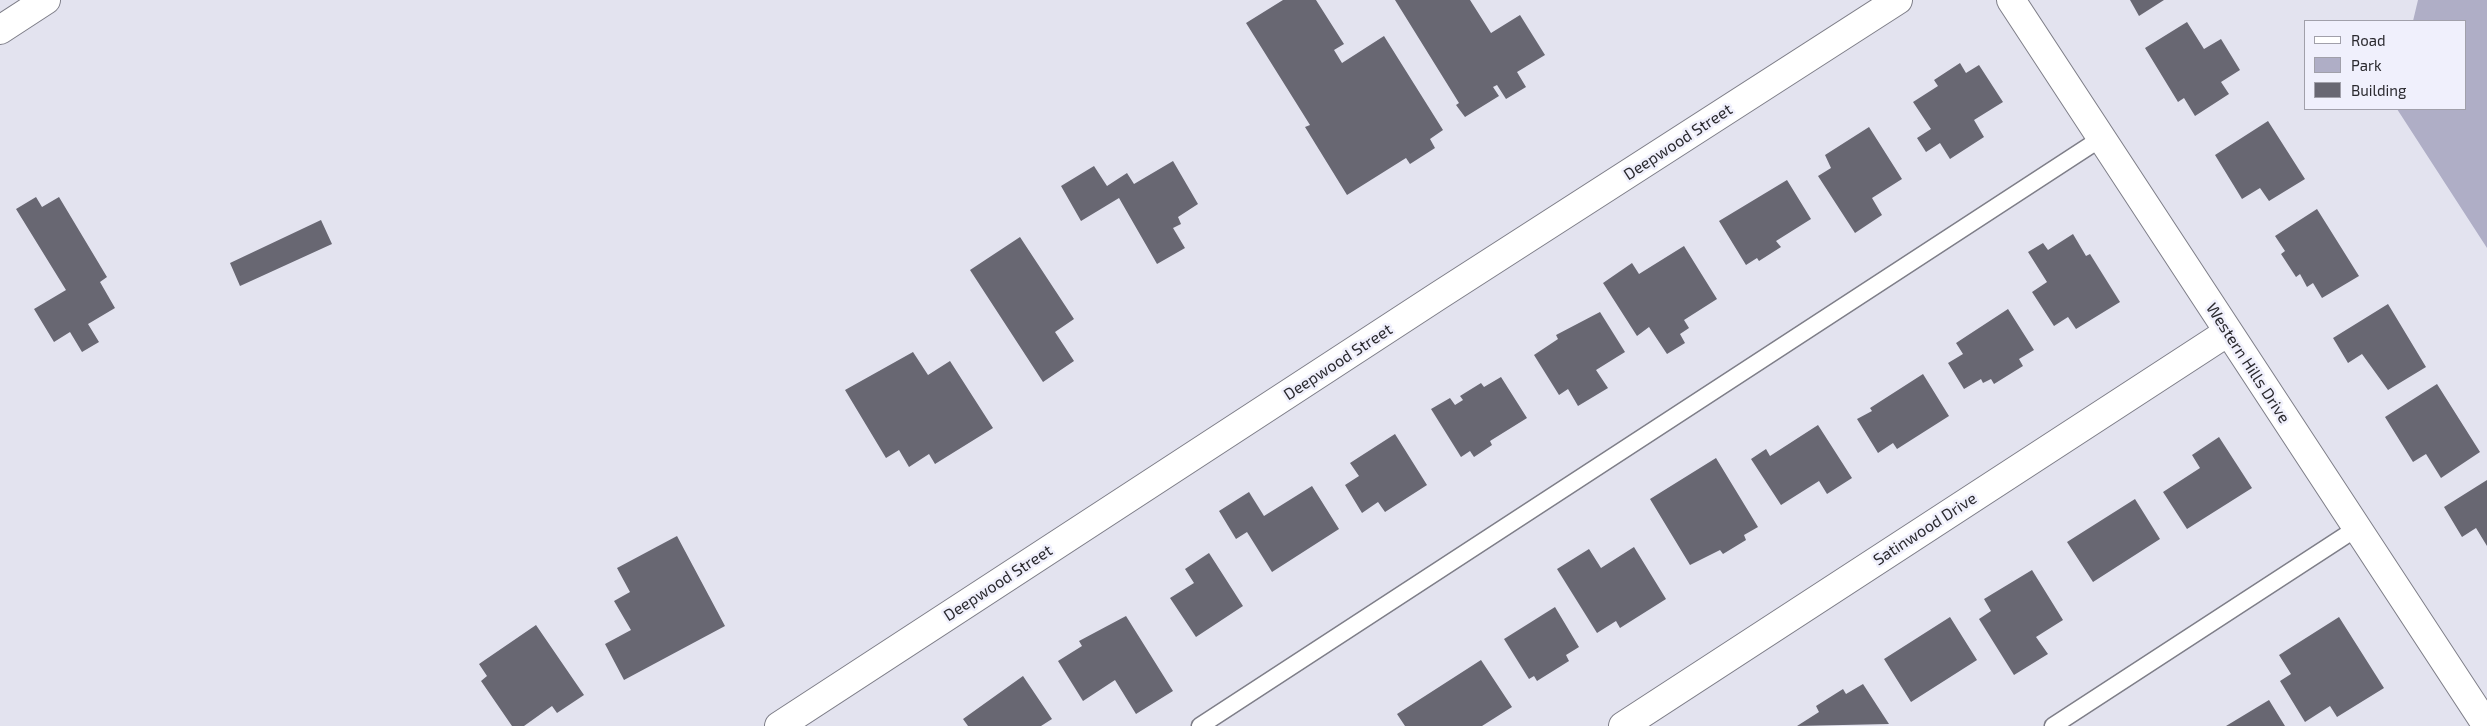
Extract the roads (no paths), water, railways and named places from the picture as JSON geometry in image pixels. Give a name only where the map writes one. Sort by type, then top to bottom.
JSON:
[{"type":"street","points":[[0,30],[46,0]]},
{"type":"street","name":"Deepwood Street","points":[[779,726],[1438,296],[1898,0]]},
{"type":"street","name":"Western Hills Drive","points":[[2011,0],[2100,139],[2358,528],[2485,725]]},
{"type":"street","name":"Satinwood Drive","points":[[1623,726],[2228,332]]},
{"type":"lane","points":[[1200,726],[2100,139]]},
{"type":"lane","points":[[2053,726],[2358,528]]}]
